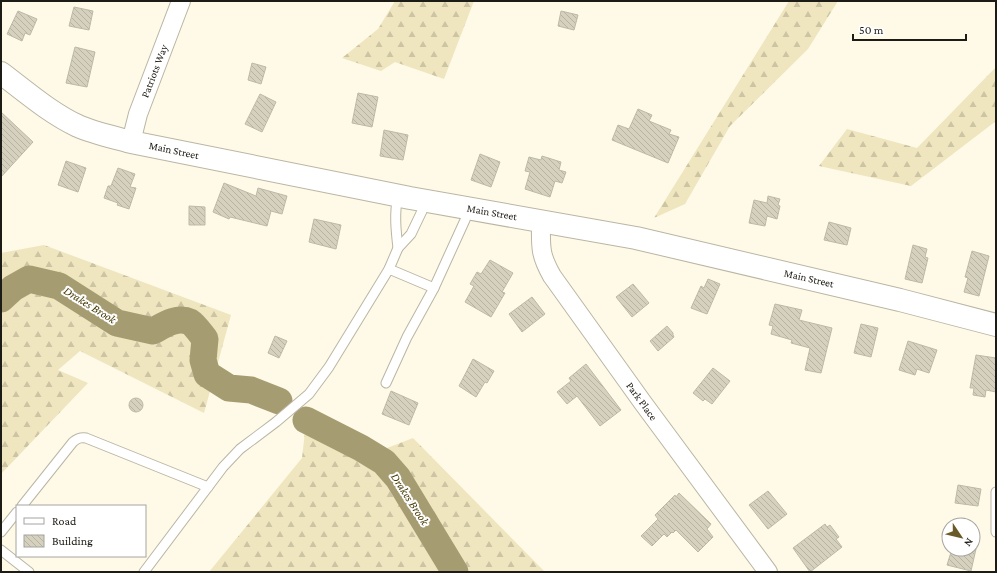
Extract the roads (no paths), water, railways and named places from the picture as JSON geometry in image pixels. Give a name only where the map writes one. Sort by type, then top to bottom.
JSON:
[{"type":"street","name":"Patriots Way","points":[[131,142],[138,114],[181,1]]},
{"type":"street","name":"Main Street","points":[[1,73],[49,109],[70,122],[87,129],[131,142],[398,196],[636,238],[854,289],[996,325]]},
{"type":"street","name":"Park Place","points":[[541,221],[541,251],[552,276],[768,572]]},
{"type":"lane","points":[[398,196],[395,206],[398,248]]},
{"type":"lane","points":[[144,572],[223,467],[240,449],[276,422],[309,394],[328,367],[389,269],[398,248],[411,234],[422,211],[424,200]]},
{"type":"lane","points":[[386,383],[407,337],[434,288],[465,220],[468,209]]},
{"type":"lane","points":[[389,269],[434,288]]},
{"type":"lane","points":[[23,505],[73,442],[78,438],[86,438],[208,487]]},
{"type":"lane","points":[[996,492],[996,532]]},
{"type":"lane","points":[[1,532],[16,513]]},
{"type":"lane","points":[[1,550],[29,572]]},
{"type":"waterway","name":"Drakes Brook","points":[[1,299],[13,288],[29,279],[59,286],[117,323],[153,331],[166,324],[185,320],[196,327],[205,339],[203,360],[207,374],[229,388],[251,390],[279,401]]},
{"type":"waterway","name":"Drakes Brook","points":[[306,420],[361,448],[384,462],[398,478],[455,572]]}]
